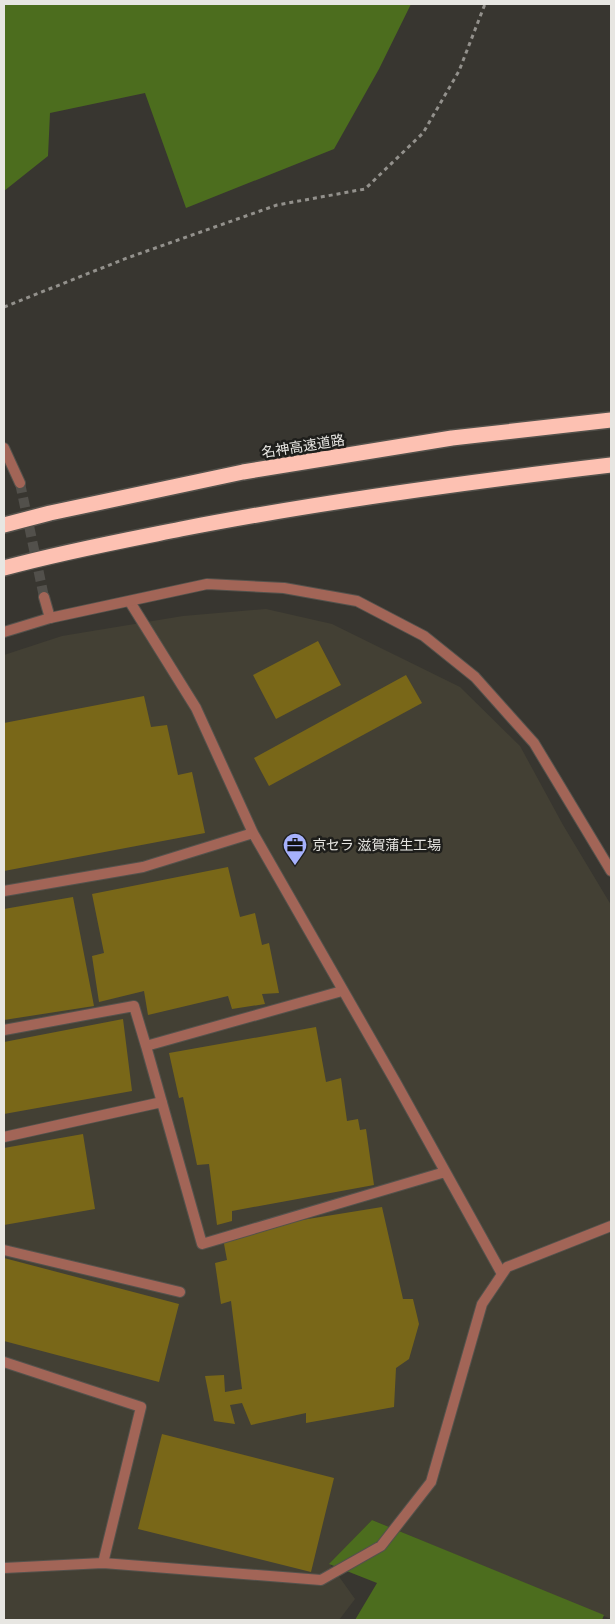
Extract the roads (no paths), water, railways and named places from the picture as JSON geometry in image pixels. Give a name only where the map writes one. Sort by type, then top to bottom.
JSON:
[{"type":"highway","name":"名神高速道路","points":[[4,525],[50,513],[243,472],[452,438],[611,420]]},
{"type":"highway","points":[[4,568],[58,553],[252,515],[460,483],[611,465]]},
{"type":"street","points":[[4,448],[20,483]]},
{"type":"street","points":[[4,632],[50,618],[207,584],[284,588],[357,601],[424,636],[475,677],[534,743],[611,871]]},
{"type":"street","points":[[44,597],[50,618]]},
{"type":"street","points":[[130,602],[196,708],[253,833],[502,1274]]},
{"type":"street","points":[[4,891],[144,868],[253,833]]},
{"type":"street","points":[[146,1046],[342,990]]},
{"type":"street","points":[[4,1030],[134,1006],[202,1244],[445,1172]]},
{"type":"street","points":[[4,1137],[162,1102]]},
{"type":"street","points":[[4,1568],[103,1563],[321,1580],[381,1546],[431,1482],[482,1304],[507,1267],[611,1226]]},
{"type":"street","points":[[4,1250],[180,1292]]},
{"type":"street","points":[[4,1362],[141,1407],[103,1563]]},
{"type":"tunnel","points":[[20,483],[44,597]]},
{"type":"place","name":"京セラ 滋賀蒲生工場","points":[[295,866]]}]
